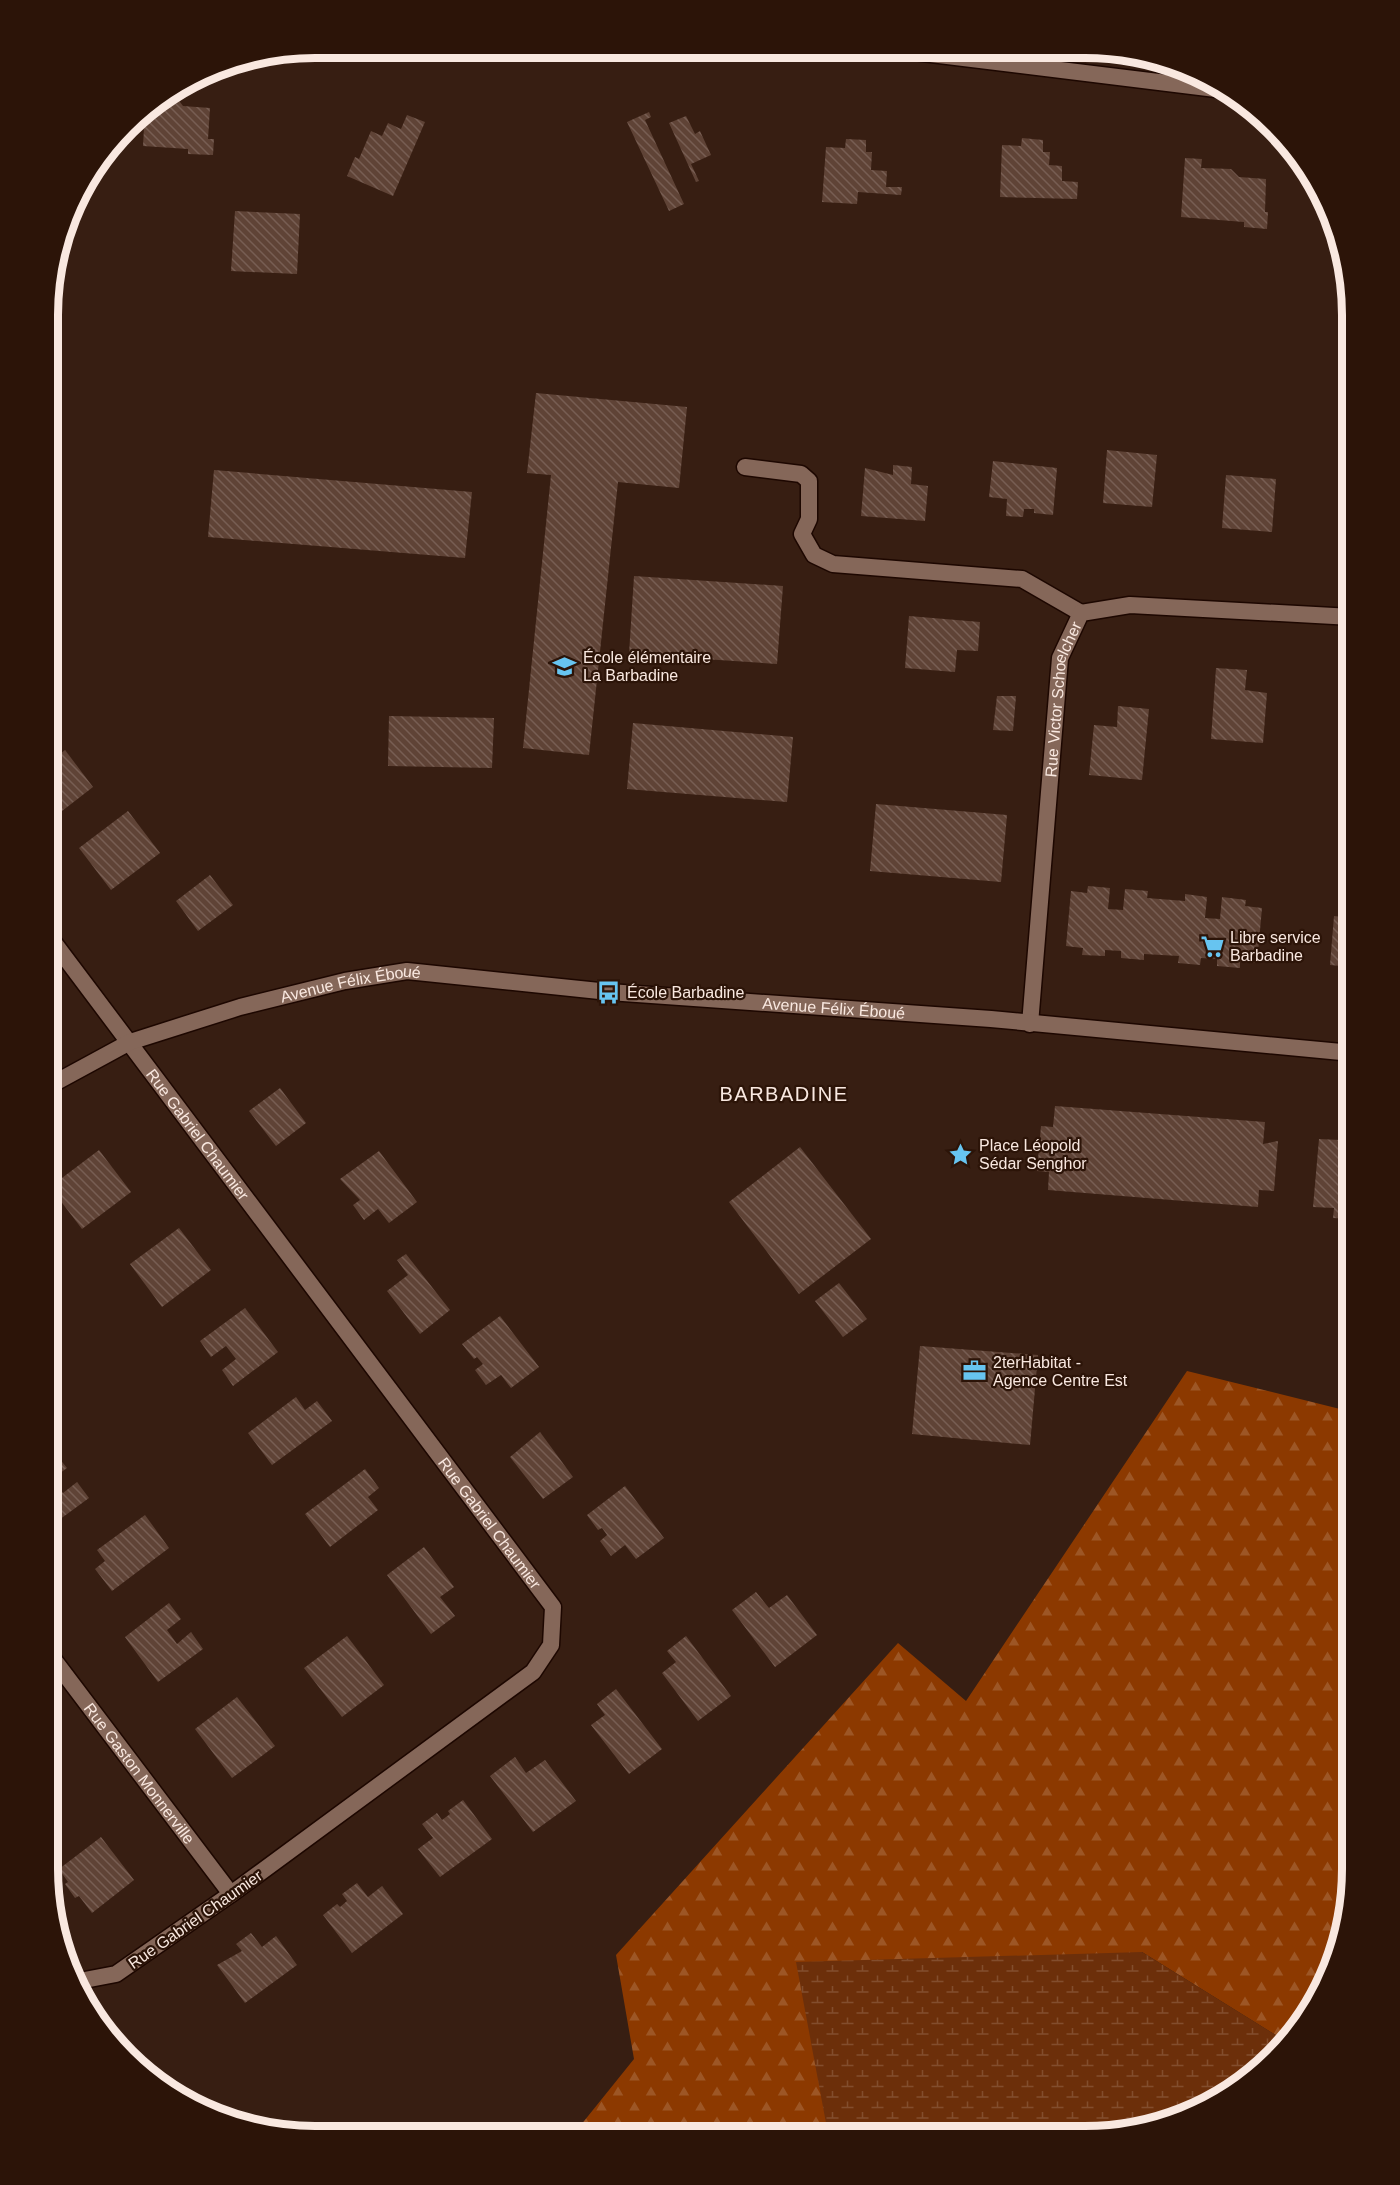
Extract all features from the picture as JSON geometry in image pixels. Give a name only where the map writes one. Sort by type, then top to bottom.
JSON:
[{"type":"street","points":[[963,58],[1202,87]]},
{"type":"street","points":[[745,467],[801,474],[806,477],[809,481],[809,519],[802,534],[814,555],[833,564],[1022,579],[1081,613]]},
{"type":"street","name":"Rue Victor Schoelcher","points":[[1030,1023],[1060,658],[1081,613],[1130,605],[1342,616]]},
{"type":"street","name":"Rue Gabriel Chaumier","points":[[58,948],[553,1607],[551,1645],[533,1672],[231,1894],[116,1974],[84,1980]]},
{"type":"street","name":"Avenue Félix Éboué","points":[[58,1081],[130,1042],[240,1007],[345,981],[407,971],[609,992],[1030,1023],[1342,1052]]},
{"type":"street","name":"Rue Gaston Monnerville","points":[[58,1665],[231,1894]]},
{"type":"green space","points":[[1187,1371],[1342,1410],[1341,1887],[1337,1920],[1322,1968],[1307,1998],[1279,2037],[1142,1952],[826,2123],[868,2126],[580,2126],[634,2059],[616,1955],[898,1643],[966,1701]]},
{"type":"green space","points":[[1142,1952],[1279,2037],[1254,2063],[1213,2092],[1183,2107],[1135,2122],[1102,2126],[868,2126],[826,2123],[796,1962]]},
{"type":"building","points":[[178,99],[183,106],[210,108],[208,139],[214,139],[213,155],[188,154],[188,149],[143,146],[144,124]]},
{"type":"building","points":[[649,112],[651,117],[645,120],[684,204],[669,211],[627,122]]},
{"type":"building","points":[[407,115],[425,122],[393,196],[347,176],[355,157],[359,159],[371,131],[382,136],[388,123],[401,129]]},
{"type":"building","points":[[686,116],[695,134],[700,131],[711,155],[691,164],[699,181],[696,182],[669,123]]},
{"type":"building","points":[[1022,138],[1043,140],[1043,152],[1050,152],[1049,165],[1062,166],[1062,181],[1078,182],[1077,199],[1000,197],[1002,145],[1021,146]]},
{"type":"building","points":[[846,139],[866,140],[866,152],[872,152],[871,170],[887,171],[886,187],[902,187],[901,195],[858,192],[857,204],[822,202],[826,147],[845,148]]},
{"type":"building","points":[[1185,158],[1202,159],[1201,168],[1231,169],[1239,177],[1266,179],[1267,229],[1244,227],[1244,222],[1181,217]]},
{"type":"building","points":[[235,211],[300,214],[297,274],[231,271]]},
{"type":"building","points":[[536,393],[687,407],[679,488],[618,482],[589,755],[523,748],[551,475],[527,473]]},
{"type":"building","points":[[1107,450],[1157,455],[1152,507],[1103,503]]},
{"type":"building","points":[[993,461],[1057,468],[1053,515],[1034,513],[1034,509],[1024,509],[1023,517],[1006,516],[1007,499],[989,497]]},
{"type":"building","points":[[893,465],[912,467],[911,484],[928,486],[925,521],[861,516],[865,468],[893,475]]},
{"type":"building","points":[[214,470],[472,492],[465,558],[208,537]]},
{"type":"building","points":[[1226,475],[1276,479],[1272,532],[1222,528]]},
{"type":"building","points":[[634,576],[783,586],[777,664],[629,654]]},
{"type":"building","points":[[909,616],[980,622],[978,651],[957,650],[955,672],[905,668]]},
{"type":"building","points":[[1216,668],[1247,670],[1245,690],[1267,693],[1263,743],[1211,739]]},
{"type":"building","points":[[997,696],[1016,696],[1013,731],[993,730]]},
{"type":"building","points":[[1118,706],[1149,709],[1142,780],[1089,775],[1094,725],[1117,727]]},
{"type":"building","points":[[389,716],[494,718],[492,768],[388,766]]},
{"type":"building","points":[[633,723],[793,737],[787,802],[627,789]]},
{"type":"building","points":[[65,750],[93,787],[58,814],[58,756]]},
{"type":"building","points":[[876,804],[1007,815],[1001,882],[870,871]]},
{"type":"building","points":[[128,811],[160,853],[111,890],[79,848]]},
{"type":"building","points":[[210,875],[233,905],[198,931],[176,901]]},
{"type":"building","points":[[1088,886],[1110,888],[1108,909],[1123,910],[1125,889],[1148,891],[1147,898],[1185,901],[1185,894],[1207,897],[1205,918],[1220,919],[1222,897],[1246,900],[1245,906],[1262,908],[1257,963],[1240,962],[1240,968],[1217,966],[1217,959],[1201,958],[1200,965],[1178,963],[1179,956],[1144,954],[1144,960],[1121,958],[1121,951],[1105,950],[1105,956],[1082,955],[1083,948],[1066,946],[1071,891],[1087,893]]},
{"type":"building","points":[[1334,916],[1342,917],[1342,966],[1330,965]]},
{"type":"building","points":[[280,1088],[306,1123],[276,1146],[249,1111]]},
{"type":"building","points":[[1055,1106],[1265,1122],[1263,1144],[1278,1141],[1274,1191],[1259,1190],[1258,1207],[1048,1190],[1049,1172],[1037,1171],[1041,1126],[1053,1127]]},
{"type":"building","points":[[1342,1132],[1342,1218],[1333,1218],[1334,1208],[1313,1207],[1319,1139],[1340,1140]]},
{"type":"building","points":[[800,1147],[871,1239],[799,1294],[729,1202]]},
{"type":"building","points":[[99,1150],[131,1192],[82,1229],[58,1198],[58,1181]]},
{"type":"building","points":[[379,1151],[417,1202],[389,1223],[378,1209],[364,1220],[353,1205],[360,1200],[340,1179]]},
{"type":"building","points":[[179,1228],[211,1270],[162,1307],[130,1264]]},
{"type":"building","points":[[406,1254],[450,1310],[420,1334],[387,1291],[408,1275],[397,1260]]},
{"type":"building","points":[[839,1283],[867,1319],[843,1337],[815,1301]]},
{"type":"building","points":[[245,1308],[278,1352],[233,1386],[222,1370],[236,1359],[226,1346],[211,1357],[200,1341]]},
{"type":"building","points":[[500,1316],[539,1367],[511,1388],[501,1375],[486,1385],[475,1370],[483,1364],[477,1357],[474,1359],[462,1344]]},
{"type":"building","points":[[920,1346],[1038,1355],[1030,1445],[912,1434]]},
{"type":"building","points":[[296,1397],[305,1410],[317,1401],[332,1421],[272,1465],[248,1433]]},
{"type":"building","points":[[540,1432],[573,1477],[543,1499],[510,1457]]},
{"type":"building","points":[[58,1457],[67,1468],[58,1475]]},
{"type":"building","points":[[365,1469],[379,1488],[368,1497],[378,1510],[330,1547],[305,1514]]},
{"type":"building","points":[[77,1482],[89,1498],[58,1521],[58,1487],[63,1493]]},
{"type":"building","points":[[625,1486],[664,1538],[636,1559],[625,1545],[611,1556],[600,1541],[607,1535],[602,1528],[598,1530],[587,1515]]},
{"type":"building","points":[[145,1515],[169,1548],[112,1591],[95,1569],[105,1561],[97,1550]]},
{"type":"building","points":[[424,1547],[454,1587],[440,1597],[455,1616],[431,1634],[387,1575]]},
{"type":"building","points":[[756,1592],[769,1608],[787,1595],[817,1635],[775,1667],[732,1610]]},
{"type":"building","points":[[169,1603],[181,1619],[167,1630],[177,1644],[191,1632],[203,1649],[158,1682],[125,1637]]},
{"type":"building","points":[[347,1636],[384,1685],[342,1717],[304,1668]]},
{"type":"building","points":[[686,1636],[731,1696],[698,1721],[662,1673],[676,1662],[667,1651]]},
{"type":"building","points":[[616,1689],[662,1749],[629,1774],[591,1725],[605,1715],[597,1704]]},
{"type":"building","points":[[237,1697],[275,1746],[232,1778],[195,1729]]},
{"type":"building","points":[[515,1757],[526,1773],[545,1760],[576,1801],[533,1832],[490,1776]]},
{"type":"building","points":[[463,1800],[492,1839],[440,1877],[418,1849],[433,1838],[422,1824],[437,1813],[442,1820],[450,1814],[448,1811]]},
{"type":"building","points":[[101,1837],[134,1880],[92,1913],[79,1896],[75,1898],[65,1884],[68,1882],[59,1869]]},
{"type":"building","points":[[357,1883],[368,1897],[382,1886],[403,1914],[352,1953],[323,1915],[337,1904],[340,1907],[347,1901],[342,1894]]},
{"type":"building","points":[[251,1933],[262,1947],[276,1936],[297,1965],[245,2003],[217,1965],[242,1951],[236,1944]]},
{"type":"place","name":"École élémentaire La Barbadine","points":[[565,666]]},
{"type":"place","name":"Libre service Barbadine","points":[[1212,946]]},
{"type":"place","name":"École Barbadine","points":[[609,992]]},
{"type":"place","name":"Place Léopold Sédar Senghor","points":[[961,1154]]},
{"type":"place","name":"2terHabitat - Agence Centre Est","points":[[975,1371]]},
{"type":"district","name":"BARBADINE","points":[[784,1094]]}]
